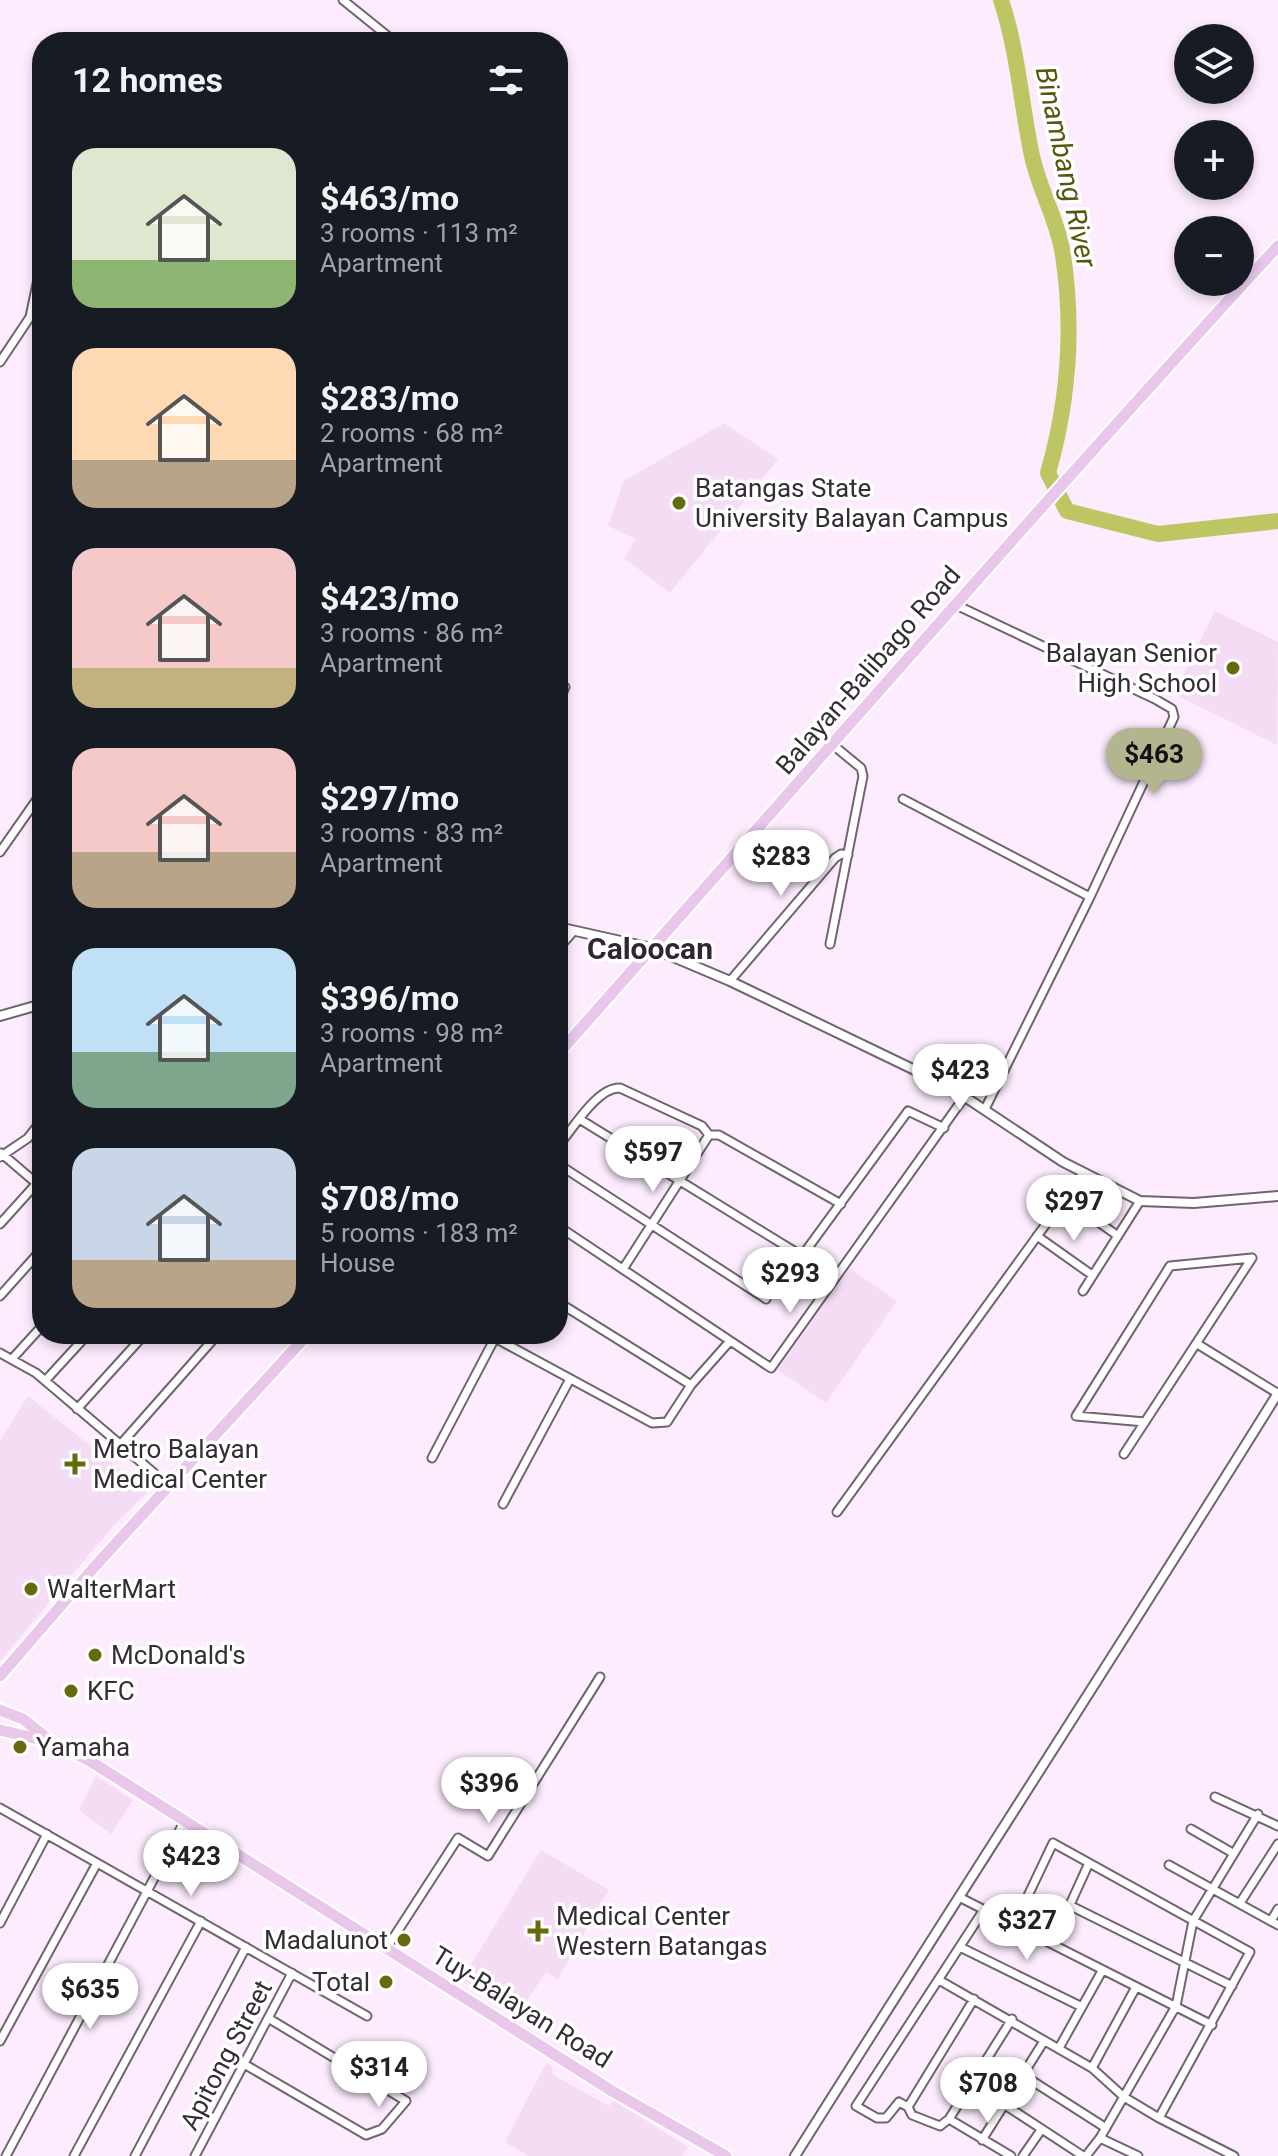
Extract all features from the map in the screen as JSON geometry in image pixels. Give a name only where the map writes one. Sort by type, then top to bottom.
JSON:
[{"type":"main road","name":"Balayan-Balibago Road","points":[[568,1043],[833,745],[953,604],[1278,246]]},
{"type":"main road","points":[[0,1676],[168,1485],[299,1344]]},
{"type":"main road","name":"Tuy-Balayan Road","points":[[0,1710],[23,1719],[51,1742],[111,1774],[388,1946],[612,2091],[726,2156]]},
{"type":"main road","name":"Tuy-Balayan Road","points":[[0,1730],[51,1742]]},
{"type":"street","points":[[343,0],[383,32]]},
{"type":"street","points":[[0,362],[30,317],[32,308]]},
{"type":"street","points":[[953,604],[1172,709],[1174,717],[1090,897],[985,1109]]},
{"type":"street","points":[[830,944],[863,776],[861,768],[833,745]]},
{"type":"street","points":[[903,799],[1090,897]]},
{"type":"street","points":[[0,852],[32,806]]},
{"type":"street","points":[[730,981],[835,858],[848,855]]},
{"type":"street","points":[[568,929],[652,948],[730,981],[965,1096],[1083,1173],[1140,1201],[1194,1203],[1278,1196]]},
{"type":"street","points":[[568,938],[572,933]]},
{"type":"street","points":[[0,1016],[32,1007]]},
{"type":"street","points":[[568,1135],[600,1096],[611,1088],[620,1088],[702,1126],[709,1135]]},
{"type":"street","points":[[568,1233],[771,1368],[965,1096]]},
{"type":"street","points":[[581,1120],[802,1256],[908,1111],[944,1128]]},
{"type":"street","points":[[32,1133],[1,1155],[32,1179]]},
{"type":"street","points":[[709,1135],[719,1135],[841,1204]]},
{"type":"street","points":[[623,1269],[709,1135]]},
{"type":"street","points":[[568,1171],[766,1299]]},
{"type":"street","points":[[837,1512],[1083,1173]]},
{"type":"street","points":[[0,1224],[32,1193]]},
{"type":"street","points":[[1065,1198],[1118,1236]]},
{"type":"street","points":[[1083,1291],[1140,1201]]},
{"type":"street","points":[[1037,1236],[1092,1275]]},
{"type":"street","points":[[1124,1454],[1199,1345],[1252,1258],[1170,1266],[1076,1416],[1145,1422]]},
{"type":"street","points":[[0,1296],[32,1260]]},
{"type":"street","points":[[568,1308],[691,1385]]},
{"type":"street","points":[[12,1359],[32,1337]]},
{"type":"street","points":[[510,1344],[652,1423],[667,1422],[691,1385],[730,1341]]},
{"type":"street","points":[[45,1381],[79,1344]]},
{"type":"street","points":[[77,1409],[136,1344]]},
{"type":"street","points":[[120,1445],[206,1344]]},
{"type":"street","points":[[432,1458],[492,1344]]},
{"type":"street","points":[[795,2156],[1165,1578],[1278,1393],[1199,1345]]},
{"type":"street","points":[[0,1353],[45,1381],[168,1485]]},
{"type":"street","points":[[503,1504],[570,1379]]},
{"type":"street","points":[[388,1946],[458,1838],[488,1856],[600,1677]]},
{"type":"street","points":[[1215,1797],[1258,1814],[1278,1826]]},
{"type":"street","points":[[1,1812],[47,1834],[367,2016]]},
{"type":"street","points":[[1005,2105],[1084,2156],[1100,2138],[1176,2006],[1193,1921],[1231,1852],[1258,1814]]},
{"type":"street","points":[[6,2156],[184,1822]]},
{"type":"street","points":[[1191,1829],[1231,1852]]},
{"type":"street","points":[[0,1923],[47,1834]]},
{"type":"street","points":[[1014,1925],[1053,1843],[1250,1952],[1159,2118]]},
{"type":"street","points":[[1240,1903],[1278,1844]]},
{"type":"street","points":[[0,2041],[97,1863]]},
{"type":"street","points":[[1052,1944],[1089,1863]]},
{"type":"street","points":[[1169,1865],[1274,1923],[1278,1909]]},
{"type":"street","points":[[959,1897],[1212,2025]]},
{"type":"street","points":[[1071,1906],[1232,1986]]},
{"type":"street","points":[[983,1911],[856,2106],[877,2118],[886,2118],[899,2102],[908,2107],[912,2115],[940,2126],[949,2119],[1012,2019]]},
{"type":"street","points":[[74,2156],[201,1921]]},
{"type":"street","points":[[135,2156],[246,1947]]},
{"type":"street","points":[[960,1947],[1080,2006]]},
{"type":"street","points":[[1059,2048],[1102,1971]]},
{"type":"street","name":"Apitong Street","points":[[195,2156],[292,1973]]},
{"type":"street","points":[[939,1980],[1012,2019],[1092,2068],[1124,2097],[1159,2118],[1234,2156]]},
{"type":"street","points":[[1092,2068],[1136,1987]]},
{"type":"street","points":[[908,2107],[974,1999]]},
{"type":"street","points":[[244,2064],[366,2135],[382,2129],[406,2101],[268,2018]]},
{"type":"street","points":[[982,2140],[1044,2041]]},
{"type":"street","points":[[1023,2075],[1106,2128]]},
{"type":"street","points":[[949,2119],[1011,2156]]},
{"type":"street","points":[[1023,2156],[1041,2130]]},
{"type":"street","points":[[1100,2138],[1137,2156]]},
{"type":"shaded area","name":"Batangas State University Balayan Campus","points":[[724,423],[778,459],[670,593],[624,558],[636,539],[608,526],[624,481]]},
{"type":"shaded area","name":"Balayan Senior High School","points":[[1215,611],[1278,642],[1277,745],[1174,694]]},
{"type":"shaded area","points":[[849,1268],[897,1301],[826,1403],[778,1370]]},
{"type":"shaded area","name":"WalterMart","points":[[28,1396],[148,1492],[114,1525],[0,1661],[0,1441]]},
{"type":"shaded area","points":[[96,1776],[133,1800],[111,1834],[79,1810]]},
{"type":"shaded area","name":"Medical Center Western Batangas","points":[[541,1850],[609,1890],[558,1979],[546,1972],[518,2014],[462,1979]]},
{"type":"shaded area","points":[[546,2063],[552,2066],[553,2075],[609,2106],[613,2100],[688,2147],[682,2156],[528,2156],[505,2142]]},
{"type":"waterway","name":"Binambang River","points":[[1001,0],[1015,58],[1032,156],[1063,255],[1068,310],[1067,365],[1060,420],[1048,473],[1067,511],[1158,534],[1278,521]]},
{"type":"place","name":"Batangas State University Balayan Campus","points":[[679,503]]},
{"type":"place","name":"Balayan Senior High School","points":[[1233,668]]},
{"type":"place","name":"Metro Balayan Medical Center","points":[[75,1464]]},
{"type":"place","name":"WalterMart","points":[[31,1589]]},
{"type":"place","name":"McDonald's","points":[[95,1655]]},
{"type":"place","name":"KFC","points":[[71,1691]]},
{"type":"place","name":"Yamaha","points":[[20,1747]]},
{"type":"place","name":"Medical Center Western Batangas","points":[[538,1931]]},
{"type":"place","name":"Madalunot","points":[[404,1940]]},
{"type":"place","name":"Total","points":[[386,1982]]},
{"type":"district","name":"Caloocan","points":[[650,948]]}]
